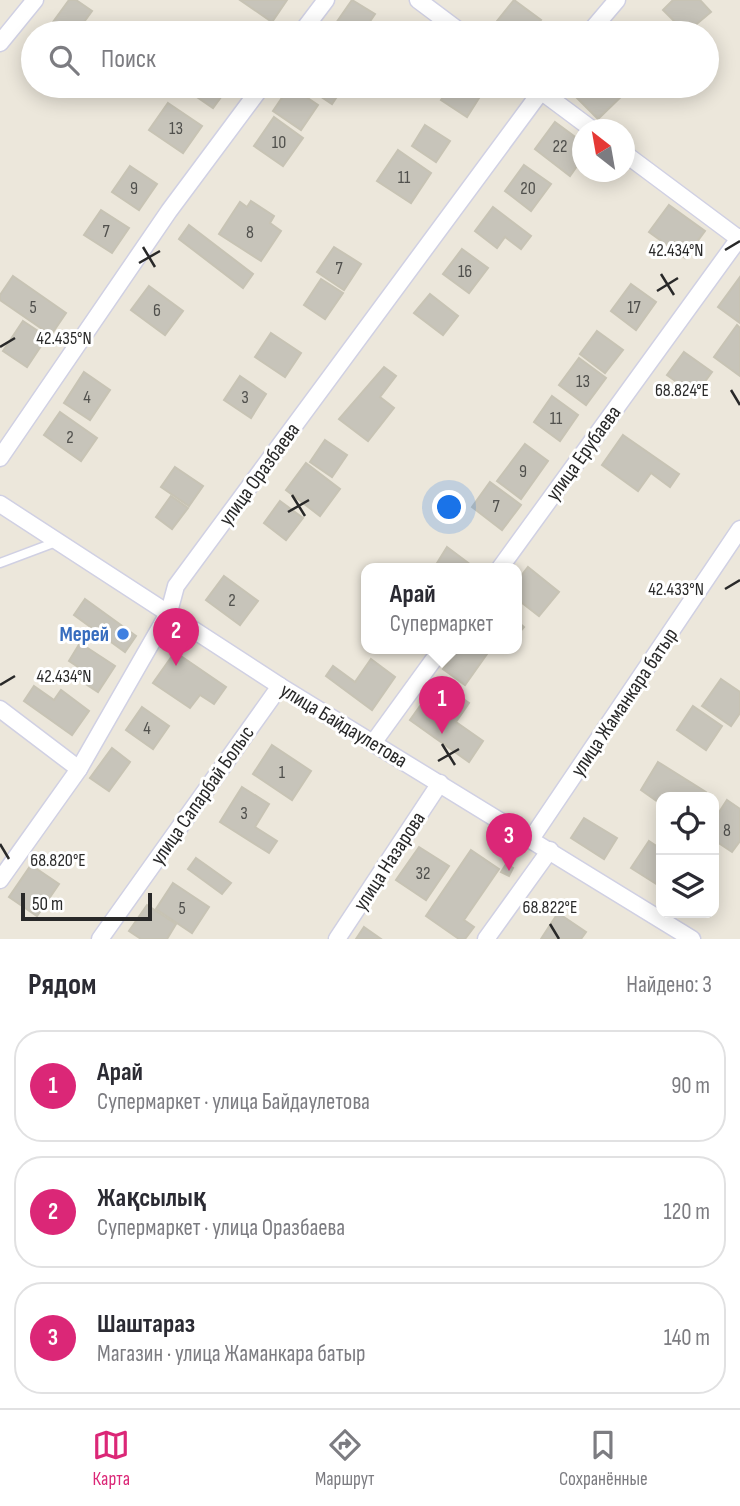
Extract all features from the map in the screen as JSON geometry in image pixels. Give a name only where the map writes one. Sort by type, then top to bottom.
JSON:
[{"type":"street","points":[[0,43],[35,0]]},
{"type":"street","points":[[310,21],[326,0]]},
{"type":"street","points":[[418,0],[446,21]]},
{"type":"street","points":[[599,21],[617,0]]},
{"type":"street","points":[[0,458],[169,211],[253,98]]},
{"type":"street","name":"улица Оразбаева","points":[[0,880],[79,769],[169,612],[176,586],[532,98]]},
{"type":"street","points":[[554,98],[579,119]]},
{"type":"street","points":[[635,160],[739,237]]},
{"type":"street","name":"улица Ерубаева","points":[[504,563],[739,237]]},
{"type":"street","name":"улица Байдаулетова","points":[[0,504],[280,686],[692,939]]},
{"type":"street","name":"улица Жаманкара батыр","points":[[531,839],[740,529]]},
{"type":"street","points":[[373,743],[438,654]]},
{"type":"street","name":"улица Cапарбай Болыс","points":[[100,939],[280,686]]},
{"type":"street","points":[[0,709],[79,769]]},
{"type":"street","name":"улица Назарова","points":[[337,939],[440,783]]},
{"type":"street","points":[[486,939],[550,850]]},
{"type":"lane","points":[[0,563],[57,542]]},
{"type":"building","points":[[69,0],[76,0],[92,11],[85,21],[54,21]]},
{"type":"building","points":[[240,0],[287,0],[271,21]]},
{"type":"building","points":[[352,0],[375,14],[370,21],[337,21]]},
{"type":"building","points":[[514,0],[541,20],[540,21],[497,21]]},
{"type":"building","points":[[673,0],[700,0],[711,12],[700,21],[674,21],[663,10]]},
{"type":"building","points":[[198,98],[220,98],[213,108]]},
{"type":"building","points":[[282,98],[308,98],[318,105],[301,130],[273,111]]},
{"type":"building","points":[[323,98],[336,98],[332,104]]},
{"type":"building","points":[[442,98],[479,98],[467,117],[441,100]]},
{"type":"building","points":[[577,98],[620,98],[598,119]]},
{"type":"building","points":[[168,103],[202,126],[183,153],[149,130]]},
{"type":"building","points":[[274,117],[303,138],[283,166],[254,146]]},
{"type":"building","points":[[555,122],[572,135],[570,176],[535,149]]},
{"type":"building","points":[[425,125],[450,141],[436,162],[412,146]]},
{"type":"building","points":[[398,150],[431,173],[411,203],[377,181]]},
{"type":"building","points":[[524,165],[551,184],[531,211],[505,191]]},
{"type":"building","points":[[130,166],[157,184],[139,210],[112,192]]},
{"type":"building","points":[[251,201],[274,216],[270,223],[281,231],[261,261],[219,234],[240,202],[247,207]]},
{"type":"building","points":[[669,205],[705,231],[685,258],[649,232]]},
{"type":"building","points":[[493,207],[531,236],[521,249],[505,237],[497,248],[475,231]]},
{"type":"building","points":[[101,210],[129,228],[112,253],[84,235]]},
{"type":"building","points":[[189,225],[253,274],[243,288],[179,239]]},
{"type":"building","points":[[334,247],[361,264],[344,290],[317,272]]},
{"type":"building","points":[[462,249],[488,268],[469,293],[443,274]]},
{"type":"building","points":[[13,276],[66,313],[51,335],[0,300],[0,295]]},
{"type":"building","points":[[740,277],[740,323],[718,307]]},
{"type":"building","points":[[321,279],[343,293],[325,319],[304,305]]},
{"type":"building","points":[[631,284],[656,302],[636,330],[611,311]]},
{"type":"building","points":[[149,286],[183,311],[165,335],[131,310]]},
{"type":"building","points":[[430,294],[458,316],[443,335],[414,313]]},
{"type":"building","points":[[23,321],[47,337],[27,367],[3,351]]},
{"type":"building","points":[[737,325],[740,328],[740,376],[714,357]]},
{"type":"building","points":[[597,331],[623,350],[605,373],[580,354]]},
{"type":"building","points":[[271,333],[301,353],[285,377],[255,357]]},
{"type":"building","points":[[684,352],[712,372],[695,395],[667,375]]},
{"type":"building","points":[[579,358],[606,378],[586,405],[559,385]]},
{"type":"building","points":[[384,367],[396,376],[380,397],[394,408],[368,441],[339,419]]},
{"type":"building","points":[[84,372],[110,390],[90,420],[64,403]]},
{"type":"building","points":[[240,376],[266,394],[251,418],[224,400]]},
{"type":"building","points":[[552,396],[578,415],[560,441],[534,422]]},
{"type":"building","points":[[60,412],[97,438],[81,461],[44,435]]},
{"type":"building","points":[[623,435],[679,474],[670,487],[651,473],[638,491],[602,465]]},
{"type":"building","points":[[325,440],[347,455],[332,477],[310,462]]},
{"type":"building","points":[[525,444],[548,461],[521,499],[497,481]]},
{"type":"building","points":[[306,463],[340,489],[320,516],[286,490]]},
{"type":"building","points":[[175,467],[203,486],[189,506],[161,487]]},
{"type":"building","points":[[490,482],[521,505],[502,530],[472,507]]},
{"type":"building","points":[[171,496],[188,508],[172,529],[156,517]]},
{"type":"building","points":[[280,501],[303,518],[286,540],[264,523]]},
{"type":"building","points":[[447,547],[468,563],[437,563]]},
{"type":"building","points":[[528,567],[559,592],[539,616],[522,603],[522,575]]},
{"type":"building","points":[[224,576],[258,601],[240,625],[206,600]]},
{"type":"building","points":[[85,599],[136,636],[125,652],[74,615]]},
{"type":"building","points":[[80,643],[115,666],[98,692],[72,675],[78,667],[69,661]]},
{"type":"building","points":[[175,652],[226,687],[214,704],[200,695],[190,708],[153,683]]},
{"type":"building","points":[[454,654],[487,654],[465,685],[443,669]]},
{"type":"building","points":[[371,659],[395,677],[372,710],[326,676],[333,666],[355,682]]},
{"type":"building","points":[[721,679],[740,692],[740,713],[731,726],[702,706]]},
{"type":"building","points":[[438,681],[469,703],[456,722],[483,741],[469,762],[410,720]]},
{"type":"building","points":[[34,686],[54,700],[61,690],[89,711],[72,735],[24,701]]},
{"type":"building","points":[[693,706],[722,726],[706,750],[677,730]]},
{"type":"building","points":[[142,707],[169,726],[153,749],[126,730]]},
{"type":"building","points":[[272,745],[311,771],[292,800],[253,774]]},
{"type":"building","points":[[112,748],[130,762],[109,791],[90,778]]},
{"type":"building","points":[[658,762],[706,792],[656,792],[656,800],[641,790]]},
{"type":"building","points":[[242,787],[269,804],[255,827],[277,841],[269,853],[220,822]]},
{"type":"building","points":[[727,800],[740,809],[740,841],[732,852],[719,843],[719,812]]},
{"type":"building","points":[[584,818],[617,838],[604,859],[571,838]]},
{"type":"building","points":[[649,841],[656,846],[656,884],[631,868]]},
{"type":"building","points":[[419,847],[449,866],[426,900],[396,880]]},
{"type":"building","points":[[471,850],[499,869],[464,920],[474,927],[465,939],[459,939],[426,916]]},
{"type":"building","points":[[196,858],[231,883],[222,894],[188,869]]},
{"type":"building","points":[[506,864],[513,868],[509,876],[501,872]]},
{"type":"building","points":[[31,865],[59,884],[37,916],[9,897]]},
{"type":"building","points":[[173,883],[209,907],[192,933],[156,909]]},
{"type":"building","points":[[147,905],[176,924],[167,939],[141,939],[129,931]]},
{"type":"building","points":[[558,913],[586,932],[581,939],[541,939]]},
{"type":"building","points":[[364,927],[381,939],[356,939]]},
{"type":"place","name":"Мерей","points":[[123,634]]},
{"type":"place","name":"Жақсылық","points":[[176,666]]},
{"type":"place","name":"Арай","points":[[442,734]]},
{"type":"place","name":"Шаштараз","points":[[509,871]]}]
